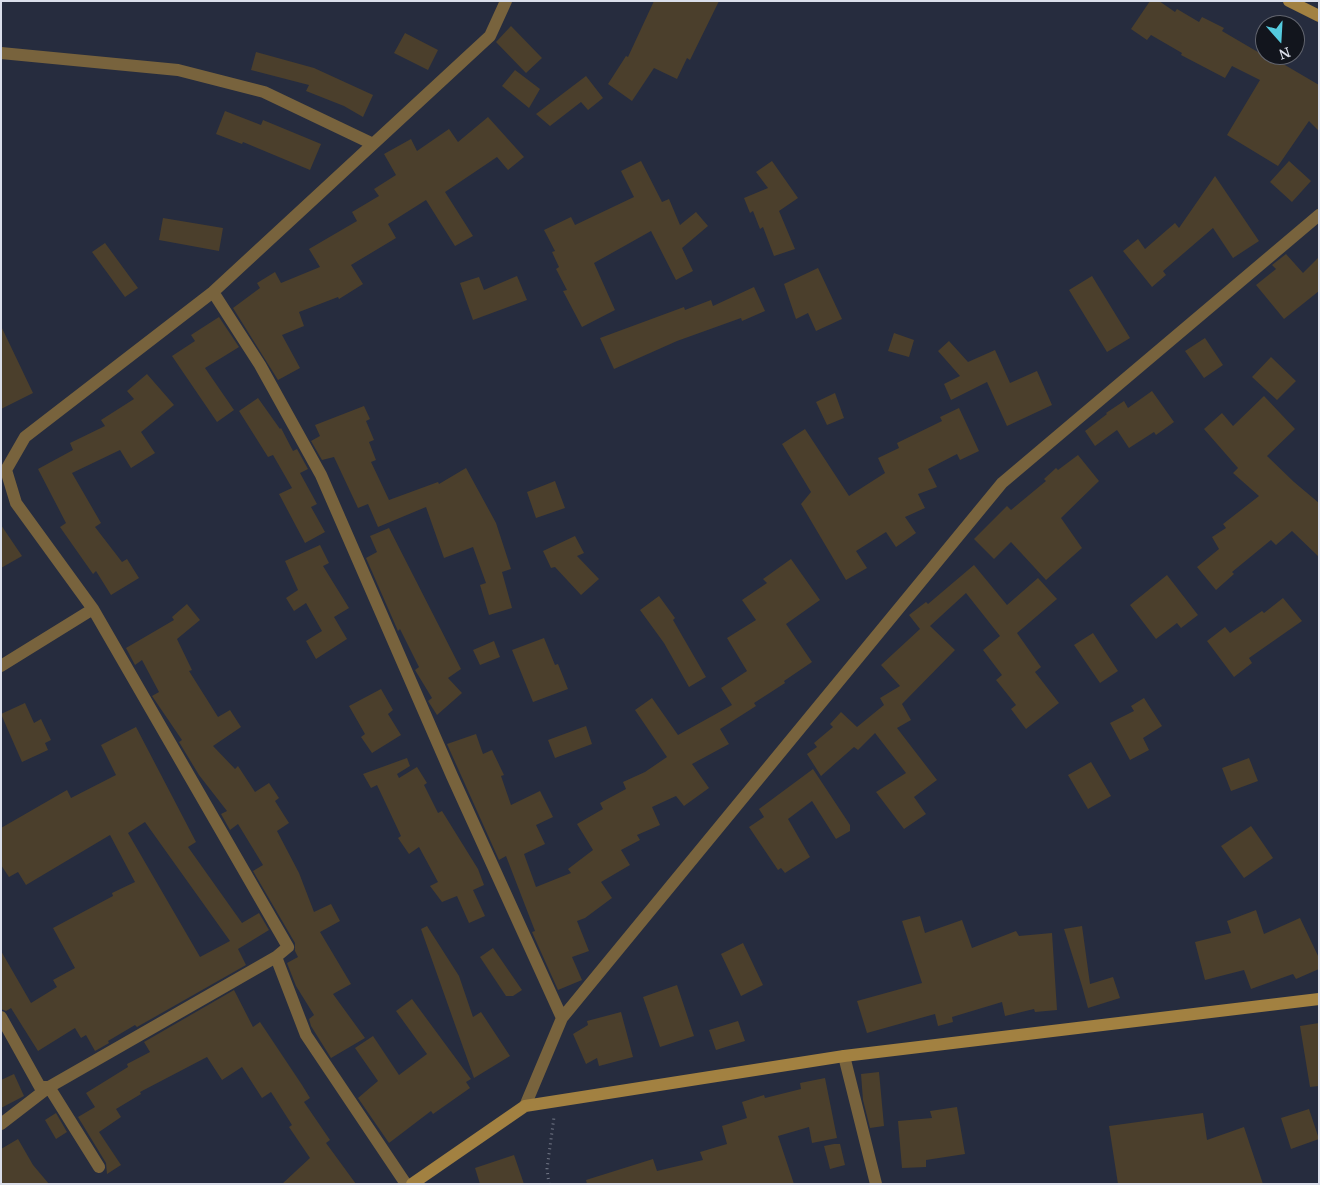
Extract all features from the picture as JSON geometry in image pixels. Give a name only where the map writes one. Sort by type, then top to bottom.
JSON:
[{"type":"main road","points":[[1289,1],[1319,16]]},
{"type":"main road","points":[[412,1184],[525,1106],[844,1056],[1319,999]]},
{"type":"street","points":[[1,1124],[49,1087],[276,957],[288,947],[93,609],[16,503],[6,470],[25,437],[213,292],[490,36],[506,1]]},
{"type":"street","points":[[1,53],[178,70],[264,92],[373,144]]},
{"type":"street","points":[[525,1106],[562,1018],[1002,483],[1319,215]]},
{"type":"street","points":[[213,292],[260,365],[321,475],[452,776],[562,1018]]},
{"type":"street","points":[[1,666],[93,609]]},
{"type":"street","points":[[276,957],[306,1034],[406,1184]]},
{"type":"street","points":[[1,1017],[40,1087],[49,1087]]},
{"type":"street","points":[[844,1056],[876,1184]]},
{"type":"street","points":[[49,1087],[98,1167]]},
{"type":"path","points":[[549,1184],[547,1170],[556,1102]]},
{"type":"building","points":[[654,1],[719,1],[690,60],[687,58],[677,79],[654,68],[632,101],[608,84],[626,56],[628,57]]},
{"type":"building","points":[[1150,1],[1159,1],[1175,12],[1177,9],[1199,22],[1202,17],[1224,28],[1222,31],[1255,50],[1255,65],[1285,65],[1319,85],[1319,131],[1309,121],[1278,166],[1227,135],[1260,80],[1232,66],[1225,78],[1181,55],[1182,53],[1151,35],[1147,40],[1131,29]]},
{"type":"building","points":[[511,26],[542,58],[526,73],[496,42]]},
{"type":"building","points":[[405,33],[438,50],[428,70],[394,53]]},
{"type":"building","points":[[256,52],[314,68],[373,95],[363,117],[344,106],[306,91],[309,85],[251,70]]},
{"type":"building","points":[[515,70],[540,89],[529,108],[502,86]]},
{"type":"building","points":[[586,76],[603,98],[588,110],[581,102],[550,126],[536,114]]},
{"type":"building","points":[[225,111],[261,125],[263,120],[321,144],[310,170],[243,142],[242,144],[216,134]]},
{"type":"building","points":[[488,117],[524,157],[508,170],[497,157],[445,192],[473,236],[455,246],[426,200],[388,224],[396,238],[351,265],[363,284],[339,299],[338,297],[299,312],[304,326],[282,335],[300,368],[278,380],[233,308],[260,288],[257,283],[275,272],[281,283],[320,267],[309,249],[357,221],[352,212],[379,196],[374,189],[396,175],[384,154],[411,139],[417,151],[449,129],[458,142]]},
{"type":"building","points":[[641,161],[662,202],[669,199],[680,225],[696,212],[708,226],[682,248],[693,271],[676,280],[651,231],[594,263],[615,310],[582,327],[563,291],[567,290],[556,269],[559,267],[552,252],[555,251],[544,230],[571,217],[575,225],[634,197],[621,171]]},
{"type":"building","points":[[772,161],[798,198],[779,211],[795,249],[774,256],[763,227],[760,229],[753,211],[750,213],[744,198],[768,188],[756,172]]},
{"type":"building","points":[[1289,161],[1311,181],[1292,202],[1270,182]]},
{"type":"building","points":[[1215,176],[1259,241],[1233,258],[1213,228],[1163,271],[1166,275],[1152,287],[1123,251],[1138,239],[1145,249],[1175,223],[1179,228]]},
{"type":"building","points":[[163,218],[223,228],[219,251],[159,240]]},
{"type":"building","points":[[105,243],[138,288],[125,297],[92,252]]},
{"type":"building","points":[[1286,254],[1303,273],[1319,257],[1319,291],[1284,319],[1256,285],[1276,269],[1272,265]]},
{"type":"building","points":[[818,268],[842,319],[816,331],[808,313],[796,319],[784,284]]},
{"type":"building","points":[[517,276],[527,300],[473,320],[460,283],[479,277],[484,290]]},
{"type":"building","points":[[1092,276],[1130,338],[1107,352],[1069,290]]},
{"type":"building","points":[[754,287],[765,311],[742,321],[741,318],[677,341],[614,369],[600,338],[684,307],[685,310],[711,300],[713,306]]},
{"type":"building","points":[[219,317],[239,347],[205,368],[234,410],[217,422],[172,356],[195,341],[191,335]]},
{"type":"building","points":[[1,326],[33,393],[1,409]]},
{"type":"building","points":[[894,333],[914,340],[909,357],[888,351]]},
{"type":"building","points":[[1205,338],[1223,365],[1204,378],[1185,351]]},
{"type":"building","points":[[949,341],[968,362],[995,350],[1010,383],[1037,371],[1052,405],[1007,426],[987,382],[951,400],[944,384],[960,376],[938,351]]},
{"type":"building","points":[[1271,357],[1296,381],[1277,400],[1252,377]]},
{"type":"building","points":[[147,374],[174,405],[141,432],[155,453],[131,468],[120,450],[72,473],[101,523],[95,527],[122,562],[127,559],[139,578],[111,595],[96,571],[93,574],[60,527],[66,523],[38,469],[73,450],[70,443],[105,426],[101,420],[134,399],[127,391]]},
{"type":"building","points":[[1152,391],[1174,422],[1156,435],[1154,432],[1129,448],[1117,430],[1095,446],[1085,431],[1124,401],[1128,408]]},
{"type":"building","points":[[835,393],[844,418],[827,425],[816,402]]},
{"type":"building","points":[[1264,396],[1295,429],[1267,456],[1319,503],[1319,557],[1292,531],[1276,545],[1271,540],[1232,572],[1234,574],[1216,590],[1197,567],[1219,549],[1212,537],[1226,528],[1223,524],[1259,496],[1233,473],[1238,468],[1204,429],[1222,413],[1233,426]]},
{"type":"building","points":[[258,398],[281,428],[293,451],[297,449],[308,469],[300,473],[317,504],[311,507],[325,532],[305,543],[279,494],[292,488],[273,455],[268,457],[239,411]]},
{"type":"building","points":[[364,406],[370,419],[366,421],[374,440],[369,442],[376,460],[371,462],[389,500],[438,482],[439,484],[466,468],[496,523],[511,569],[502,572],[512,608],[489,615],[480,585],[486,583],[473,547],[444,558],[426,507],[378,527],[368,504],[358,508],[334,457],[322,460],[311,441],[320,436],[315,425]]},
{"type":"building","points":[[959,408],[979,451],[960,460],[957,454],[928,469],[937,487],[918,494],[925,508],[905,517],[916,533],[896,547],[886,532],[856,551],[867,568],[846,580],[801,504],[811,492],[782,444],[805,429],[849,496],[885,473],[878,458],[899,448],[897,443],[942,421],[940,417]]},
{"type":"building","points":[[1078,455],[1099,481],[1061,518],[1082,548],[1046,580],[1011,542],[994,559],[974,539],[1007,506],[1011,510],[1046,481],[1044,479],[1056,468],[1058,470]]},
{"type":"building","points":[[555,481],[565,508],[536,518],[527,492]]},
{"type":"building","points":[[1,525],[22,556],[1,568]]},
{"type":"building","points":[[389,528],[461,669],[448,678],[462,693],[437,715],[428,701],[432,698],[415,670],[419,667],[400,629],[398,631],[366,558],[377,552],[370,536]]},
{"type":"building","points":[[575,536],[584,553],[577,556],[599,579],[581,595],[555,567],[551,568],[543,551]]},
{"type":"building","points":[[320,545],[329,563],[323,566],[349,608],[334,617],[347,639],[316,659],[306,641],[322,631],[306,603],[294,611],[286,598],[298,590],[285,561]]},
{"type":"building","points":[[791,559],[820,600],[786,624],[812,662],[784,681],[785,683],[754,703],[756,706],[720,729],[729,744],[692,764],[709,788],[684,806],[676,796],[652,807],[660,825],[637,835],[640,840],[621,850],[630,865],[601,882],[612,898],[585,918],[577,921],[589,951],[572,957],[582,980],[558,990],[532,932],[535,931],[506,856],[499,860],[447,744],[476,734],[483,754],[492,750],[504,775],[501,776],[511,805],[540,791],[553,817],[536,825],[545,844],[524,854],[536,887],[571,873],[568,869],[593,850],[577,824],[603,809],[600,803],[626,789],[623,782],[645,772],[667,757],[635,710],[652,698],[678,735],[732,705],[721,688],[747,671],[727,638],[756,620],[742,600],[767,583],[763,579]]},
{"type":"building","points":[[974,565],[1007,605],[1038,578],[1057,599],[1017,633],[1041,667],[1035,672],[1059,703],[1026,729],[1011,709],[1016,705],[996,680],[1002,675],[983,650],[1000,636],[966,593],[930,626],[955,650],[902,704],[911,720],[897,728],[937,780],[914,797],[926,814],[904,829],[876,792],[906,773],[875,733],[858,750],[854,747],[821,776],[807,754],[817,747],[814,743],[833,727],[830,724],[841,712],[857,727],[884,705],[880,698],[900,686],[881,665],[920,629],[909,615],[926,602],[928,604]]},
{"type":"building","points":[[1167,575],[1198,615],[1181,628],[1177,623],[1156,639],[1130,605]]},
{"type":"building","points":[[659,596],[675,618],[673,620],[706,677],[689,687],[664,643],[640,610]]},
{"type":"building","points":[[1283,598],[1302,621],[1249,658],[1252,663],[1234,677],[1207,641],[1225,627],[1230,633],[1262,611],[1264,613]]},
{"type":"building","points":[[187,604],[200,620],[177,639],[192,670],[189,671],[218,717],[230,710],[241,727],[213,746],[235,769],[238,766],[255,792],[269,783],[279,798],[275,801],[289,823],[277,831],[299,873],[314,912],[331,904],[340,921],[320,932],[351,984],[333,994],[365,1038],[331,1058],[311,1026],[309,1019],[314,1015],[296,986],[287,963],[298,957],[295,951],[295,943],[253,871],[263,865],[238,824],[230,830],[221,814],[227,811],[199,775],[179,742],[182,740],[152,696],[159,692],[142,660],[135,665],[126,648],[174,620],[172,617]]},
{"type":"building","points":[[1093,633],[1118,671],[1100,683],[1074,645]]},
{"type":"building","points":[[544,638],[555,665],[558,664],[568,689],[533,702],[512,650]]},
{"type":"building","points":[[494,641],[500,657],[480,665],[473,650]]},
{"type":"building","points":[[381,689],[393,710],[388,714],[401,735],[372,753],[361,737],[365,734],[349,706]]},
{"type":"building","points":[[1144,698],[1162,726],[1143,738],[1149,750],[1130,760],[1110,723],[1134,711],[1131,706]]},
{"type":"building","points":[[25,703],[34,723],[41,719],[51,740],[45,743],[48,750],[22,762],[1,714]]},
{"type":"building","points":[[586,726],[592,744],[555,758],[548,740]]},
{"type":"building","points":[[136,727],[196,842],[188,847],[242,923],[259,913],[269,930],[238,949],[246,965],[137,1027],[135,1025],[95,1051],[86,1035],[81,1038],[75,1028],[38,1051],[11,1008],[6,1011],[1,1009],[1,951],[31,1003],[57,987],[53,980],[75,968],[53,928],[113,896],[112,893],[135,882],[110,835],[26,885],[18,872],[9,877],[1,865],[1,828],[67,790],[71,798],[116,775],[101,745]],"holes":[[[145,822],[230,941],[200,957],[128,833]]]},
{"type":"building","points":[[407,758],[410,766],[397,774],[399,778],[417,767],[427,783],[424,785],[438,813],[442,811],[478,869],[484,885],[473,890],[485,916],[469,923],[457,896],[442,902],[430,886],[438,882],[419,847],[409,854],[398,838],[401,836],[377,785],[371,788],[363,774]]},
{"type":"building","points":[[1249,758],[1258,781],[1231,791],[1222,768]]},
{"type":"building","points":[[1091,762],[1111,796],[1088,809],[1068,775]]},
{"type":"building","points":[[813,769],[850,825],[850,831],[836,839],[812,801],[788,819],[810,857],[785,873],[781,868],[778,870],[749,827],[764,817],[759,809]]},
{"type":"building","points":[[1251,826],[1273,858],[1244,878],[1221,846]]},
{"type":"building","points":[[1256,910],[1264,934],[1300,918],[1319,958],[1319,969],[1296,979],[1293,974],[1251,989],[1244,970],[1205,980],[1195,942],[1231,933],[1227,921]]},
{"type":"building","points":[[920,916],[925,933],[962,920],[972,948],[1016,931],[1019,936],[1052,933],[1057,1010],[1035,1012],[1034,1009],[1005,1016],[1002,1002],[952,1017],[953,1022],[938,1026],[935,1014],[867,1033],[857,1001],[922,983],[902,921]]},
{"type":"building","points":[[427,926],[459,976],[473,1017],[481,1012],[510,1056],[474,1078],[421,929]]},
{"type":"building","points":[[1082,926],[1090,984],[1113,977],[1120,998],[1088,1008],[1064,929]]},
{"type":"building","points":[[743,943],[763,985],[741,996],[721,954]]},
{"type":"building","points":[[493,948],[522,990],[513,996],[506,996],[480,957]]},
{"type":"building","points":[[677,985],[694,1036],[660,1047],[643,997]]},
{"type":"building","points":[[234,990],[253,1027],[260,1022],[302,1085],[310,1098],[304,1102],[330,1140],[326,1143],[356,1184],[282,1184],[310,1158],[289,1127],[292,1125],[271,1092],[262,1098],[242,1067],[222,1080],[207,1057],[140,1092],[141,1094],[116,1109],[121,1117],[99,1132],[121,1165],[107,1174],[106,1163],[78,1117],[95,1107],[86,1093],[128,1067],[127,1064],[150,1052],[144,1042]]},
{"type":"building","points":[[412,999],[471,1079],[466,1082],[470,1088],[433,1114],[431,1111],[389,1143],[358,1098],[378,1081],[355,1048],[373,1036],[399,1075],[427,1054],[396,1011]]},
{"type":"building","points":[[621,1012],[633,1057],[599,1066],[597,1058],[586,1064],[573,1034],[588,1025],[587,1021]]},
{"type":"building","points":[[738,1021],[745,1041],[716,1050],[709,1030]]},
{"type":"building","points":[[1319,1023],[1319,1086],[1310,1087],[1300,1026]]},
{"type":"building","points":[[879,1072],[884,1126],[870,1128],[863,1100],[861,1074]]},
{"type":"building","points":[[14,1074],[24,1096],[1,1108],[1,1080]]},
{"type":"building","points":[[825,1078],[837,1138],[812,1143],[809,1127],[778,1136],[794,1184],[587,1184],[586,1180],[653,1159],[657,1171],[703,1160],[700,1152],[727,1144],[722,1126],[747,1118],[742,1102],[764,1095],[765,1098],[801,1089],[800,1083]]},
{"type":"building","points":[[957,1107],[965,1154],[926,1160],[926,1167],[902,1168],[898,1121],[932,1118],[930,1111]]},
{"type":"building","points":[[1309,1109],[1319,1139],[1291,1149],[1281,1118]]},
{"type":"building","points":[[56,1113],[67,1132],[56,1139],[45,1120]]},
{"type":"building","points":[[1203,1113],[1207,1140],[1244,1127],[1263,1184],[1118,1184],[1109,1126]]},
{"type":"building","points":[[18,1139],[33,1165],[49,1184],[1,1184],[1,1149]]},
{"type":"building","points":[[840,1144],[845,1165],[830,1169],[824,1146]]},
{"type":"building","points":[[514,1155],[524,1184],[480,1184],[475,1168]]}]
